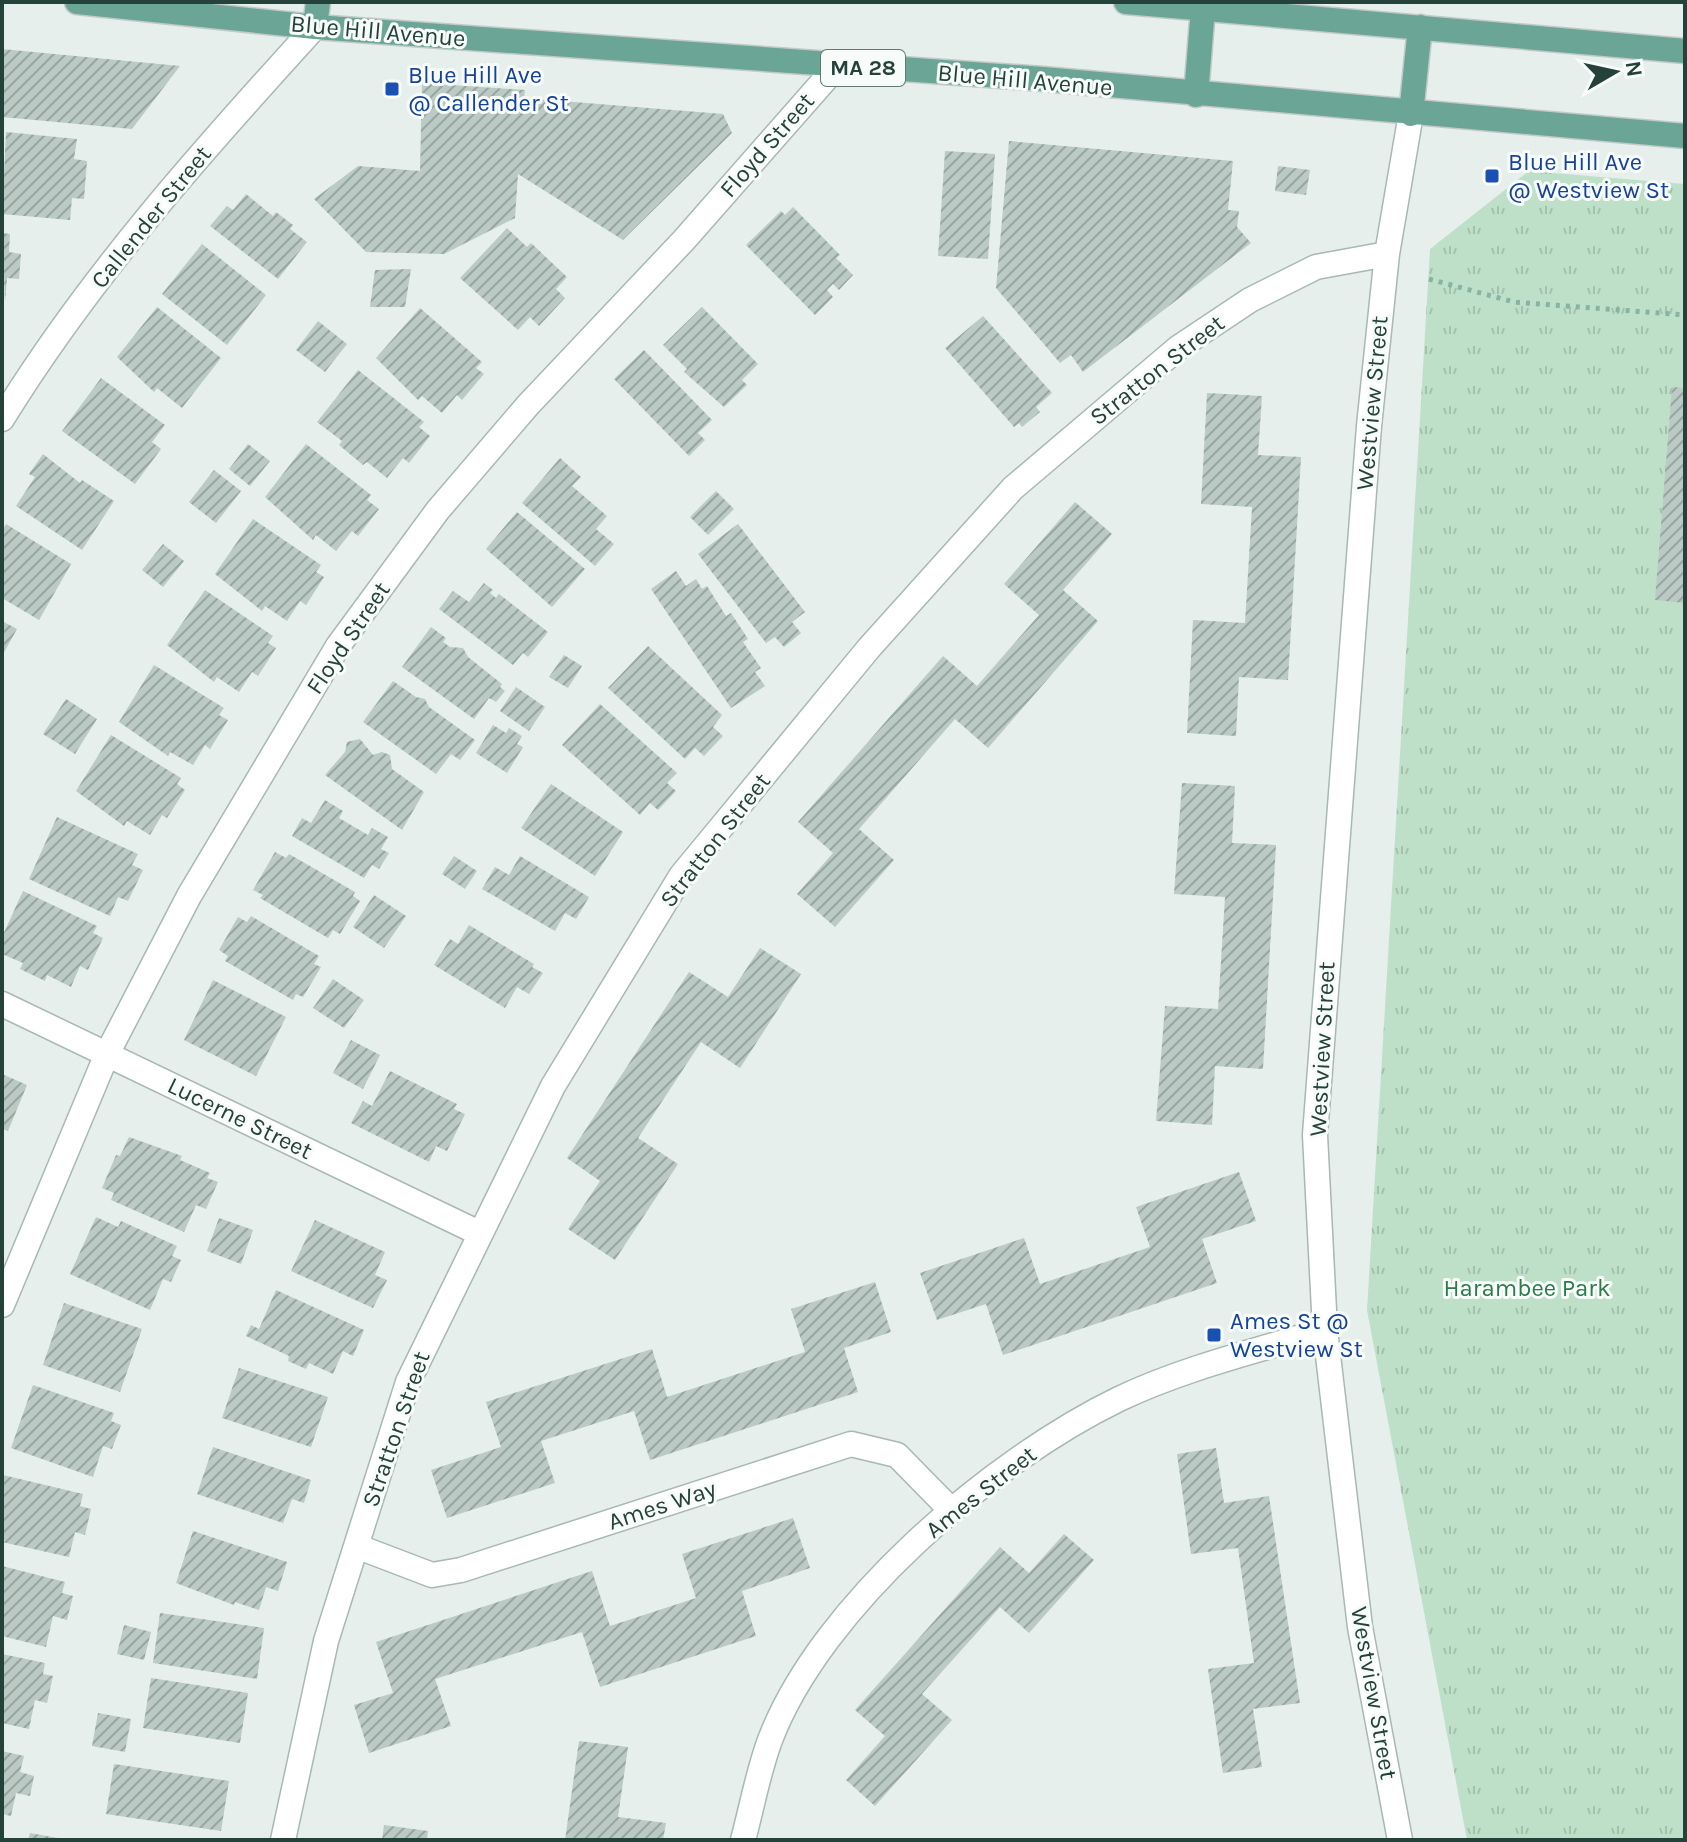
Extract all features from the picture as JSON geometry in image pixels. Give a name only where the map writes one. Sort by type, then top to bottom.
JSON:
[{"type":"main road","name":"Blue Hill Avenue","points":[[77,2],[315,27],[1043,79],[1196,95],[1685,136]]},
{"type":"main road","points":[[315,27],[318,2]]},
{"type":"main road","points":[[1126,2],[1685,51]]},
{"type":"main road","points":[[1196,95],[1203,8]]},
{"type":"main road","points":[[1411,114],[1420,27]]},
{"type":"street","name":"Callender Street","points":[[2,419],[36,364],[165,192],[315,27]]},
{"type":"street","name":"Floyd Street","points":[[2,1305],[107,1054],[189,896],[338,646],[428,522],[528,405],[684,240],[837,66]]},
{"type":"street","points":[[1387,254],[1411,114]]},
{"type":"street","name":"Stratton Street","points":[[283,1840],[326,1641],[408,1382],[553,1086],[681,876],[869,648],[1013,488],[1178,348],[1250,300],[1316,267],[1387,254]]},
{"type":"street","name":"Westview Street","points":[[1387,254],[1339,794],[1315,1135],[1325,1330],[1360,1627],[1400,1840]]},
{"type":"street","name":"Lucerne Street","points":[[2,1004],[479,1233]]},
{"type":"street","name":"Ames Street","points":[[743,1840],[769,1742],[792,1693],[856,1604],[950,1509],[1047,1441],[1118,1400],[1191,1370],[1325,1330]]},
{"type":"street","name":"Ames Way","points":[[356,1546],[432,1575],[461,1570],[851,1444],[897,1455],[950,1509]]},
{"type":"path","points":[[1429,279],[1514,302],[1685,315]]},
{"type":"green space","name":"Harambee Park","points":[[1529,171],[1685,184],[1685,1840],[1467,1840],[1367,1310],[1430,249]]},
{"type":"building","points":[[2,49],[180,66],[132,129],[2,117]]},
{"type":"building","points":[[422,83],[525,90],[524,98],[723,114],[732,133],[623,240],[518,174],[515,218],[444,254],[366,252],[314,199],[358,166],[420,171]]},
{"type":"building","points":[[6,132],[77,139],[74,159],[87,161],[84,199],[72,198],[70,220],[2,214]]},
{"type":"building","points":[[1009,141],[1233,161],[1228,210],[1239,211],[1237,227],[1251,243],[1083,372],[1071,355],[1060,363],[996,288]]},
{"type":"building","points":[[945,151],[995,154],[988,259],[938,256]]},
{"type":"building","points":[[1278,166],[1310,170],[1306,195],[1275,191]]},
{"type":"building","points":[[246,194],[273,216],[276,212],[293,225],[290,229],[307,242],[278,279],[210,226],[227,206],[233,210]]},
{"type":"building","points":[[793,207],[840,255],[836,258],[853,275],[839,290],[833,284],[827,290],[833,297],[815,315],[746,245],[781,211],[785,215]]},
{"type":"building","points":[[507,228],[527,247],[531,243],[567,277],[556,289],[565,298],[539,326],[530,317],[518,330],[460,278]]},
{"type":"building","points":[[2,233],[10,234],[9,252],[21,254],[19,279],[7,278],[5,302]]},
{"type":"building","points":[[202,244],[266,295],[227,345],[162,294]]},
{"type":"building","points":[[411,269],[405,307],[370,307],[375,270]]},
{"type":"building","points":[[157,307],[221,358],[182,408],[157,388],[154,392],[117,357]]},
{"type":"building","points":[[702,307],[758,364],[742,380],[747,385],[724,407],[684,372],[687,369],[663,345]]},
{"type":"building","points":[[420,308],[482,362],[476,368],[484,374],[462,400],[457,395],[442,413],[422,396],[418,400],[376,358]]},
{"type":"building","points":[[983,316],[1052,393],[1036,407],[1040,412],[1022,427],[1019,423],[1014,427],[945,348]]},
{"type":"building","points":[[318,321],[347,344],[325,372],[296,350]]},
{"type":"building","points":[[644,350],[712,420],[698,433],[705,440],[689,456],[614,379]]},
{"type":"building","points":[[358,370],[424,422],[419,427],[430,436],[409,463],[403,458],[387,478],[367,462],[363,465],[339,445],[342,441],[317,422]]},
{"type":"building","points":[[101,378],[165,425],[152,442],[161,449],[135,484],[62,431]]},
{"type":"building","points":[[1672,387],[1685,388],[1685,603],[1655,600]]},
{"type":"building","points":[[1207,393],[1262,396],[1258,455],[1301,457],[1288,680],[1239,677],[1236,736],[1187,733],[1193,620],[1245,623],[1252,507],[1201,504]]},
{"type":"building","points":[[248,444],[270,461],[250,486],[229,469]]},
{"type":"building","points":[[306,444],[371,495],[367,500],[379,509],[358,536],[352,531],[336,551],[316,535],[313,540],[265,497]]},
{"type":"building","points":[[43,454],[80,483],[82,480],[114,501],[82,550],[16,506],[35,477],[29,474]]},
{"type":"building","points":[[560,458],[581,477],[572,486],[607,516],[596,529],[614,544],[595,566],[522,503]]},
{"type":"building","points":[[214,470],[241,491],[216,523],[189,502]]},
{"type":"building","points":[[716,491],[734,509],[708,535],[690,517]]},
{"type":"building","points":[[1075,502],[1112,534],[1063,590],[1098,621],[988,748],[955,719],[859,829],[894,860],[835,927],[797,894],[833,853],[798,822],[943,656],[977,686],[1039,615],[1004,584]]},
{"type":"building","points":[[517,512],[585,569],[552,607],[486,549]]},
{"type":"building","points":[[253,519],[321,565],[316,572],[324,577],[306,605],[300,601],[287,621],[265,606],[262,611],[215,574]]},
{"type":"building","points":[[6,524],[71,564],[39,620],[2,598],[2,531]]},
{"type":"building","points":[[738,524],[805,612],[792,622],[801,633],[784,647],[775,637],[766,643],[698,554]]},
{"type":"building","points":[[163,544],[184,561],[163,587],[142,570]]},
{"type":"building","points":[[676,571],[686,586],[696,579],[702,589],[707,586],[726,616],[731,613],[748,639],[743,642],[761,668],[755,672],[765,686],[731,708],[651,589]]},
{"type":"building","points":[[484,583],[493,590],[490,593],[496,598],[499,594],[548,632],[528,657],[523,653],[513,665],[439,609],[453,591],[469,602]]},
{"type":"building","points":[[205,590],[273,636],[268,643],[276,648],[258,676],[252,672],[239,692],[217,677],[214,682],[167,645]]},
{"type":"building","points":[[2,621],[17,629],[2,656]]},
{"type":"building","points":[[431,627],[446,638],[443,642],[450,647],[463,648],[468,657],[502,684],[500,687],[505,691],[496,702],[489,698],[474,719],[402,667]]},
{"type":"building","points":[[648,646],[722,715],[713,727],[723,736],[704,756],[695,748],[685,759],[608,688]]},
{"type":"building","points":[[564,655],[582,666],[568,688],[549,677]]},
{"type":"building","points":[[154,665],[224,708],[219,715],[228,720],[210,749],[205,745],[193,765],[170,752],[168,756],[119,722]]},
{"type":"building","points":[[393,681],[416,697],[425,699],[429,707],[475,740],[460,760],[451,754],[436,774],[363,722]]},
{"type":"building","points":[[516,687],[545,707],[529,731],[500,711]]},
{"type":"building","points":[[66,699],[97,719],[75,754],[43,734]]},
{"type":"building","points":[[600,704],[677,773],[667,783],[676,791],[658,810],[650,803],[640,815],[562,745]]},
{"type":"building","points":[[493,725],[506,733],[509,728],[522,736],[517,744],[523,747],[507,773],[476,753]]},
{"type":"building","points":[[111,735],[181,778],[177,784],[185,790],[167,818],[162,815],[150,835],[127,821],[124,826],[76,791]]},
{"type":"building","points":[[360,739],[373,755],[382,752],[390,755],[392,769],[424,792],[402,830],[325,775],[345,752],[347,742]]},
{"type":"building","points":[[1182,783],[1235,786],[1232,843],[1276,845],[1263,1069],[1215,1066],[1212,1125],[1156,1121],[1165,1006],[1218,1009],[1225,897],[1174,894]]},
{"type":"building","points":[[551,784],[623,832],[595,876],[521,828]]},
{"type":"building","points":[[325,800],[343,811],[339,818],[368,835],[372,828],[388,837],[381,849],[389,853],[379,869],[372,865],[364,878],[292,836],[302,818],[311,823]]},
{"type":"building","points":[[57,817],[138,854],[132,865],[143,870],[128,901],[118,897],[110,916],[29,879]]},
{"type":"building","points":[[275,852],[286,858],[289,854],[355,892],[353,896],[360,901],[340,934],[333,930],[328,938],[260,898],[263,895],[253,890]]},
{"type":"building","points":[[454,856],[477,871],[465,889],[442,874]]},
{"type":"building","points":[[520,856],[589,897],[576,919],[565,913],[555,931],[482,889],[495,867],[509,875]]},
{"type":"building","points":[[23,891],[97,926],[93,933],[103,938],[88,970],[80,966],[71,987],[47,975],[45,981],[20,969],[23,963],[2,954],[2,937]]},
{"type":"building","points":[[374,895],[406,916],[384,948],[353,927]]},
{"type":"building","points":[[251,916],[319,956],[314,964],[321,967],[303,997],[296,994],[293,1000],[225,961],[228,956],[219,950],[238,917],[247,922]]},
{"type":"building","points":[[469,925],[534,964],[532,967],[543,973],[529,994],[517,987],[505,1008],[434,965],[450,939],[458,944]]},
{"type":"building","points":[[760,948],[801,974],[740,1068],[701,1042],[638,1138],[678,1164],[615,1260],[568,1229],[600,1181],[567,1158],[689,972],[728,997]]},
{"type":"building","points":[[333,979],[364,1000],[344,1028],[313,1008]]},
{"type":"building","points":[[213,980],[286,1017],[256,1076],[184,1040]]},
{"type":"building","points":[[351,1040],[380,1055],[363,1089],[333,1073]]},
{"type":"building","points":[[390,1071],[457,1104],[454,1109],[465,1114],[447,1151],[436,1146],[429,1162],[351,1123],[363,1101],[372,1106]]},
{"type":"building","points":[[2,1074],[27,1085],[8,1131],[2,1129]]},
{"type":"building","points":[[129,1137],[182,1156],[180,1160],[210,1173],[207,1178],[218,1182],[206,1209],[196,1205],[184,1232],[111,1200],[114,1193],[102,1188],[116,1155],[120,1156]]},
{"type":"building","points":[[1239,1172],[1256,1221],[1202,1239],[1217,1283],[1003,1355],[986,1304],[937,1320],[920,1273],[1024,1238],[1040,1284],[1150,1247],[1136,1207]]},
{"type":"building","points":[[96,1217],[118,1227],[121,1221],[177,1246],[172,1256],[181,1260],[171,1282],[163,1279],[150,1310],[70,1274]]},
{"type":"building","points":[[219,1218],[253,1230],[241,1264],[207,1251]]},
{"type":"building","points":[[315,1220],[385,1252],[375,1275],[387,1280],[373,1308],[291,1271]]},
{"type":"building","points":[[875,1282],[891,1332],[844,1348],[858,1392],[650,1460],[634,1411],[541,1441],[555,1483],[447,1518],[431,1470],[501,1447],[486,1402],[652,1349],[667,1397],[805,1352],[791,1309]]},
{"type":"building","points":[[276,1290],[364,1330],[353,1356],[343,1351],[333,1374],[309,1363],[306,1369],[288,1361],[289,1356],[246,1336],[251,1325],[259,1329]]},
{"type":"building","points":[[64,1303],[142,1329],[120,1392],[43,1365]]},
{"type":"building","points":[[239,1368],[328,1397],[311,1447],[222,1418]]},
{"type":"building","points":[[33,1385],[114,1413],[111,1421],[121,1425],[112,1449],[103,1446],[93,1477],[11,1448]]},
{"type":"building","points":[[213,1447],[311,1480],[304,1503],[292,1499],[283,1523],[197,1494]]},
{"type":"building","points":[[1216,1448],[1224,1503],[1269,1496],[1300,1703],[1253,1709],[1262,1767],[1223,1773],[1208,1669],[1254,1663],[1238,1548],[1191,1554],[1177,1454]]},
{"type":"building","points":[[3,1475],[83,1494],[80,1506],[91,1509],[85,1535],[75,1532],[69,1557],[2,1542]]},
{"type":"building","points":[[793,1518],[810,1568],[742,1591],[756,1636],[600,1687],[582,1632],[435,1679],[451,1726],[369,1753],[354,1705],[393,1693],[376,1642],[592,1571],[610,1626],[696,1598],[682,1554]]},
{"type":"building","points":[[193,1531],[287,1562],[278,1591],[266,1587],[259,1610],[235,1602],[234,1605],[176,1583]]},
{"type":"building","points":[[1064,1534],[1094,1560],[1029,1633],[1000,1607],[922,1694],[952,1720],[875,1806],[846,1780],[885,1736],[855,1710],[1000,1547],[1029,1573]]},
{"type":"building","points":[[2,1566],[65,1582],[62,1593],[73,1596],[67,1620],[53,1616],[46,1647],[2,1636]]},
{"type":"building","points":[[160,1613],[264,1628],[257,1679],[153,1663]]},
{"type":"building","points":[[124,1625],[151,1632],[144,1660],[117,1654]]},
{"type":"building","points":[[2,1654],[45,1663],[43,1674],[53,1676],[47,1703],[35,1700],[29,1729],[2,1723]]},
{"type":"building","points":[[151,1678],[248,1693],[240,1743],[143,1728]]},
{"type":"building","points":[[98,1713],[131,1719],[125,1752],[92,1746]]},
{"type":"building","points":[[579,1741],[628,1747],[618,1817],[666,1823],[663,1840],[565,1840]]},
{"type":"building","points":[[2,1751],[24,1756],[20,1772],[34,1776],[30,1796],[16,1793],[11,1816],[2,1814]]},
{"type":"building","points":[[114,1764],[229,1781],[221,1831],[106,1814]]},
{"type":"building","points":[[384,1825],[428,1831],[427,1840],[382,1840]]},
{"type":"building","points":[[30,1833],[58,1838],[58,1840],[28,1840]]},
{"type":"place","name":"Blue Hill Ave @ Callender St","points":[[392,89]]},
{"type":"place","name":"Blue Hill Ave @ Westview St","points":[[1492,176]]},
{"type":"place","name":"Ames St @ Westview St","points":[[1214,1335]]}]
